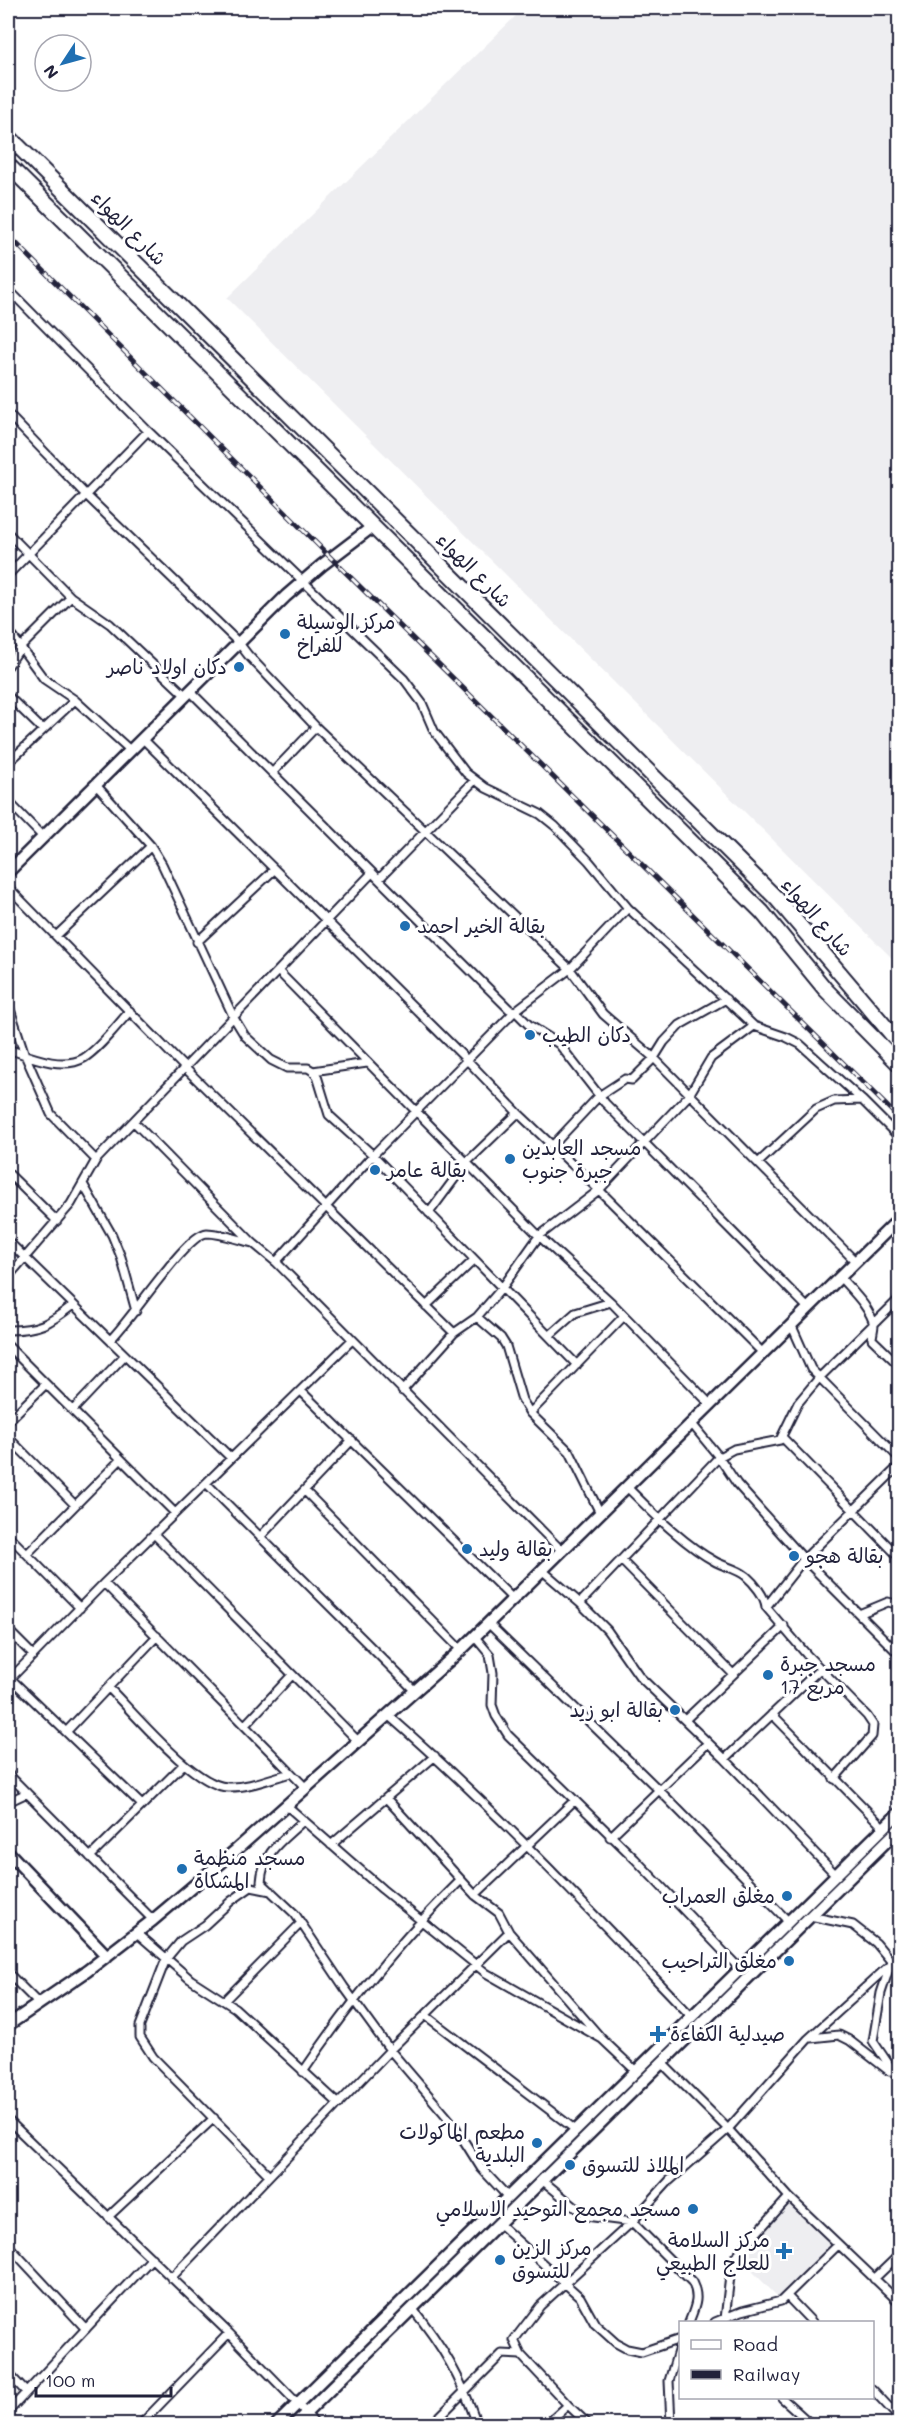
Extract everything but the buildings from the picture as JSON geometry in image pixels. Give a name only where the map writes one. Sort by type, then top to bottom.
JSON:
[{"type":"highway","name":"شارع الهواء","points":[[8,136],[777,899],[900,1044]]},
{"type":"highway","name":"شارع الهواء","points":[[8,165],[762,912],[825,989],[900,1065]]},
{"type":"street","points":[[8,289],[148,431],[414,690],[434,731],[450,755],[474,781],[523,804],[555,826],[589,861],[628,909],[754,1026],[800,1044],[900,1138]]},
{"type":"street","points":[[8,414],[86,495],[238,642],[316,727],[570,969],[603,1014],[654,1058],[688,1095],[856,1262]]},
{"type":"street","points":[[8,429],[15,422]]},
{"type":"street","points":[[8,575],[148,431]]},
{"type":"street","points":[[8,872],[238,642],[302,582],[372,527]]},
{"type":"street","points":[[8,533],[71,597],[110,624],[188,693],[272,773],[509,1009],[516,1011],[529,1026],[559,1044],[599,1096],[808,1308]]},
{"type":"street","points":[[8,666],[20,648],[71,597]]},
{"type":"street","points":[[8,630],[44,680],[75,700],[130,750]]},
{"type":"street","points":[[8,696],[43,730]]},
{"type":"street","points":[[8,763],[75,700]]},
{"type":"street","points":[[272,773],[316,727]]},
{"type":"street","points":[[142,738],[468,1060],[518,1113],[763,1353]]},
{"type":"street","points":[[379,879],[474,781]]},
{"type":"street","points":[[96,784],[151,846],[234,1018],[246,1036],[271,1060],[287,1068],[308,1068],[313,1071],[317,1076],[328,1115],[373,1155],[577,1365]]},
{"type":"street","points":[[8,801],[43,837]]},
{"type":"street","points":[[56,936],[151,846]]},
{"type":"street","points":[[197,942],[274,870]]},
{"type":"street","points":[[8,1277],[57,1221],[83,1184],[96,1160],[372,873]]},
{"type":"street","points":[[8,887],[186,1069],[453,1334]]},
{"type":"street","points":[[276,1262],[328,1208],[373,1155],[516,1011],[570,969],[628,909]]},
{"type":"street","points":[[278,971],[539,1236],[611,1302],[711,1405]]},
{"type":"street","points":[[552,1146],[599,1096],[625,1079],[632,1080],[654,1058],[664,1042],[680,1025],[726,999]]},
{"type":"street","points":[[8,1003],[25,1055],[51,1114],[96,1160]]},
{"type":"street","points":[[8,1049],[57,1063],[73,1062],[84,1058],[130,1011]]},
{"type":"street","points":[[402,1391],[453,1334],[477,1317],[502,1288],[539,1236],[598,1190],[688,1095],[711,1058],[754,1026]]},
{"type":"street","points":[[313,1071],[367,1063]]},
{"type":"street","points":[[758,1163],[816,1109],[834,1101],[862,1100]]},
{"type":"street","points":[[429,1212],[467,1162],[518,1113]]},
{"type":"street","points":[[134,1122],[562,1551]]},
{"type":"street","points":[[8,1173],[57,1221]]},
{"type":"street","points":[[83,1184],[112,1235],[121,1257],[136,1311]]},
{"type":"street","points":[[8,2025],[107,1956],[153,1920],[461,1650],[900,1218]]},
{"type":"street","points":[[110,1340],[136,1311],[161,1276],[201,1235],[212,1234],[253,1243]]},
{"type":"street","points":[[8,1241],[231,1458]]},
{"type":"street","points":[[426,1306],[474,1260]]},
{"type":"street","points":[[840,1277],[860,1300],[874,1325],[872,1339],[900,1366]]},
{"type":"street","points":[[580,1603],[719,1457],[734,1449],[776,1442],[782,1437],[798,1403],[819,1378],[900,1298]]},
{"type":"street","points":[[549,1336],[575,1313],[611,1302]]},
{"type":"street","points":[[8,1330],[26,1330],[45,1326],[73,1305]]},
{"type":"street","points":[[530,1413],[624,1316]]},
{"type":"street","points":[[477,1317],[496,1333],[506,1346],[522,1400],[530,1413],[570,1452],[600,1513]]},
{"type":"street","points":[[792,1324],[806,1360],[819,1378],[900,1460]]},
{"type":"street","points":[[142,1805],[9,1679],[352,1340]]},
{"type":"street","points":[[8,1346],[175,1513]]},
{"type":"street","points":[[73,1410],[125,1355]]},
{"type":"street","points":[[8,1421],[45,1385]]},
{"type":"street","points":[[301,1391],[514,1600]]},
{"type":"street","points":[[692,1424],[719,1457],[737,1484],[804,1559],[900,1655]]},
{"type":"street","points":[[8,1437],[75,1504]]},
{"type":"street","points":[[782,1437],[900,1558]]},
{"type":"street","points":[[260,1537],[352,1440]]},
{"type":"street","points":[[27,1554],[121,1459]]},
{"type":"street","points":[[766,1606],[804,1559],[900,1465]]},
{"type":"street","points":[[206,1483],[415,1691]]},
{"type":"street","points":[[627,1487],[660,1520],[717,1563],[746,1576],[760,1593],[766,1606],[820,1669],[873,1725],[872,1736],[834,1779]]},
{"type":"street","points":[[305,1491],[461,1650]]},
{"type":"street","points":[[154,1534],[358,1742]]},
{"type":"street","points":[[8,1535],[80,1608]]},
{"type":"street","points":[[621,1560],[733,1674]]},
{"type":"street","points":[[543,1571],[580,1603],[617,1641],[640,1677],[725,1759],[836,1875]]},
{"type":"street","points":[[104,1583],[306,1788]]},
{"type":"street","points":[[859,1614],[888,1602],[900,1605]]},
{"type":"street","points":[[489,1624],[659,1790],[789,1922]]},
{"type":"street","points":[[685,1720],[784,1626]]},
{"type":"street","points":[[8,1630],[33,1655]]},
{"type":"street","points":[[66,1732],[157,1636]]},
{"type":"street","points":[[475,1636],[487,1649],[492,1662],[492,1705],[501,1725],[518,1745],[635,1859],[740,1970]]},
{"type":"street","points":[[725,1759],[820,1669]]},
{"type":"street","points":[[244,1725],[292,1675]]},
{"type":"street","points":[[109,1688],[184,1764],[208,1783],[226,1788],[239,1787],[291,1773]]},
{"type":"street","points":[[772,1714],[884,1828]]},
{"type":"street","points":[[388,1715],[435,1756],[526,1845],[692,2017]]},
{"type":"street","points":[[610,1837],[708,1743]]},
{"type":"street","points":[[331,1845],[435,1756]]},
{"type":"street","points":[[90,1857],[184,1764]]},
{"type":"street","points":[[8,1774],[153,1920]]},
{"type":"street","points":[[8,1802],[27,1793]]},
{"type":"street","points":[[386,1798],[475,1895],[502,1917],[509,1932],[602,2039],[637,2072]]},
{"type":"street","points":[[475,1895],[575,1800]]},
{"type":"street","points":[[286,1805],[420,1921],[499,1982],[602,2039]]},
{"type":"street","points":[[277,2424],[900,1812]]},
{"type":"street","points":[[303,1821],[267,1856],[261,1882],[295,1914],[315,1946],[390,2050],[454,2125],[481,2168],[508,2197]]},
{"type":"street","points":[[294,2424],[900,1828]]},
{"type":"street","points":[[8,1852],[107,1956]]},
{"type":"street","points":[[303,2072],[328,2036],[420,1921],[461,1880]]},
{"type":"street","points":[[269,2175],[153,2057],[140,2037],[140,2026],[166,1959],[181,1941],[205,1925],[231,1901],[251,1887],[271,1891]]},
{"type":"street","points":[[810,1916],[853,1925],[876,1943],[891,1964],[900,1972]]},
{"type":"street","points":[[225,2000],[302,1923]]},
{"type":"street","points":[[171,2278],[390,2050],[509,1932]]},
{"type":"street","points":[[136,1933],[190,1979],[225,2000],[244,2016],[339,2104]]},
{"type":"street","points":[[588,2424],[521,2355],[514,2340],[540,2306],[632,2222],[669,2181],[728,2129],[808,2039],[891,1964]]},
{"type":"street","points":[[891,1964],[881,1993],[873,2041],[898,2079]]},
{"type":"street","points":[[8,1973],[39,2004]]},
{"type":"street","points":[[425,2015],[576,2131]]},
{"type":"street","points":[[808,2039],[821,2035],[839,2035],[873,2057],[898,2079]]},
{"type":"street","points":[[661,2062],[728,2129],[789,2197],[900,2303]]},
{"type":"street","points":[[108,2217],[214,2118]]},
{"type":"street","points":[[8,2120],[229,2333],[298,2403],[315,2424]]},
{"type":"street","points":[[542,2180],[586,2216],[632,2222],[692,2282],[697,2291],[697,2301],[689,2321]]},
{"type":"street","points":[[789,2197],[735,2257],[730,2276],[725,2320],[756,2307],[774,2304],[788,2296],[838,2245]]},
{"type":"street","points":[[498,2223],[584,2302],[602,2331],[627,2349],[642,2352],[679,2340]]},
{"type":"street","points":[[8,2245],[86,2329]]},
{"type":"street","points":[[874,2279],[900,2254]]},
{"type":"street","points":[[8,2412],[152,2259]]},
{"type":"street","points":[[788,2296],[811,2321]]},
{"type":"street","points":[[412,2308],[442,2347],[466,2391],[477,2424]]},
{"type":"street","points":[[141,2424],[229,2333]]},
{"type":"street","points":[[670,2424],[669,2381],[679,2350]]},
{"type":"street","points":[[432,2424],[502,2354],[521,2355]]},
{"type":"street","points":[[8,2373],[26,2392]]},
{"type":"street","points":[[874,2390],[900,2419]]},
{"type":"street","points":[[784,2399],[811,2424]]},
{"type":"street","points":[[547,2424],[568,2405]]},
{"type":"shaded area","points":[[524,8],[899,8],[899,965],[227,298]]},
{"type":"shaded area","name":"مركز السلامة للعلاج الطبيعي","points":[[792,2203],[830,2244],[779,2298],[739,2258]]},
{"type":"railway","points":[[8,235],[331,558],[900,1119]]},
{"type":"place","name":"مركز الوسيلة للفراخ","points":[[285,634]]},
{"type":"place","name":"دكان اولاد ناصر","points":[[239,667]]},
{"type":"place","name":"بقالة الخير احمد","points":[[405,926]]},
{"type":"place","name":"دكان الطيب","points":[[530,1035]]},
{"type":"place","name":"مسجد العابدين جبرة جنوب","points":[[510,1159]]},
{"type":"place","name":"بقالة عامر","points":[[375,1170]]},
{"type":"place","name":"بقالة وليد","points":[[467,1549]]},
{"type":"place","name":"بقالة هجو","points":[[794,1556]]},
{"type":"place","name":"مسجد جبرة مربع 17","points":[[768,1675]]},
{"type":"place","name":"بقالة ابو زيد","points":[[675,1710]]},
{"type":"place","name":"مسجد منظمة المشكاة","points":[[182,1869]]},
{"type":"place","name":"مغلق العمراب","points":[[787,1896]]},
{"type":"place","name":"مغلق التراحيب","points":[[789,1961]]},
{"type":"place","name":"صيدلية الكفاءة","points":[[658,2034]]},
{"type":"place","name":"مطعم الماكولات البلدية","points":[[537,2143]]},
{"type":"place","name":"الملاذ للتسوق","points":[[570,2165]]},
{"type":"place","name":"مسجد مجمع التوحيد الاسلامي","points":[[693,2209]]},
{"type":"place","name":"مركز السلامة للعلاج الطبيعي","points":[[784,2251]]},
{"type":"place","name":"مركز الزين للتسوق","points":[[500,2260]]}]
